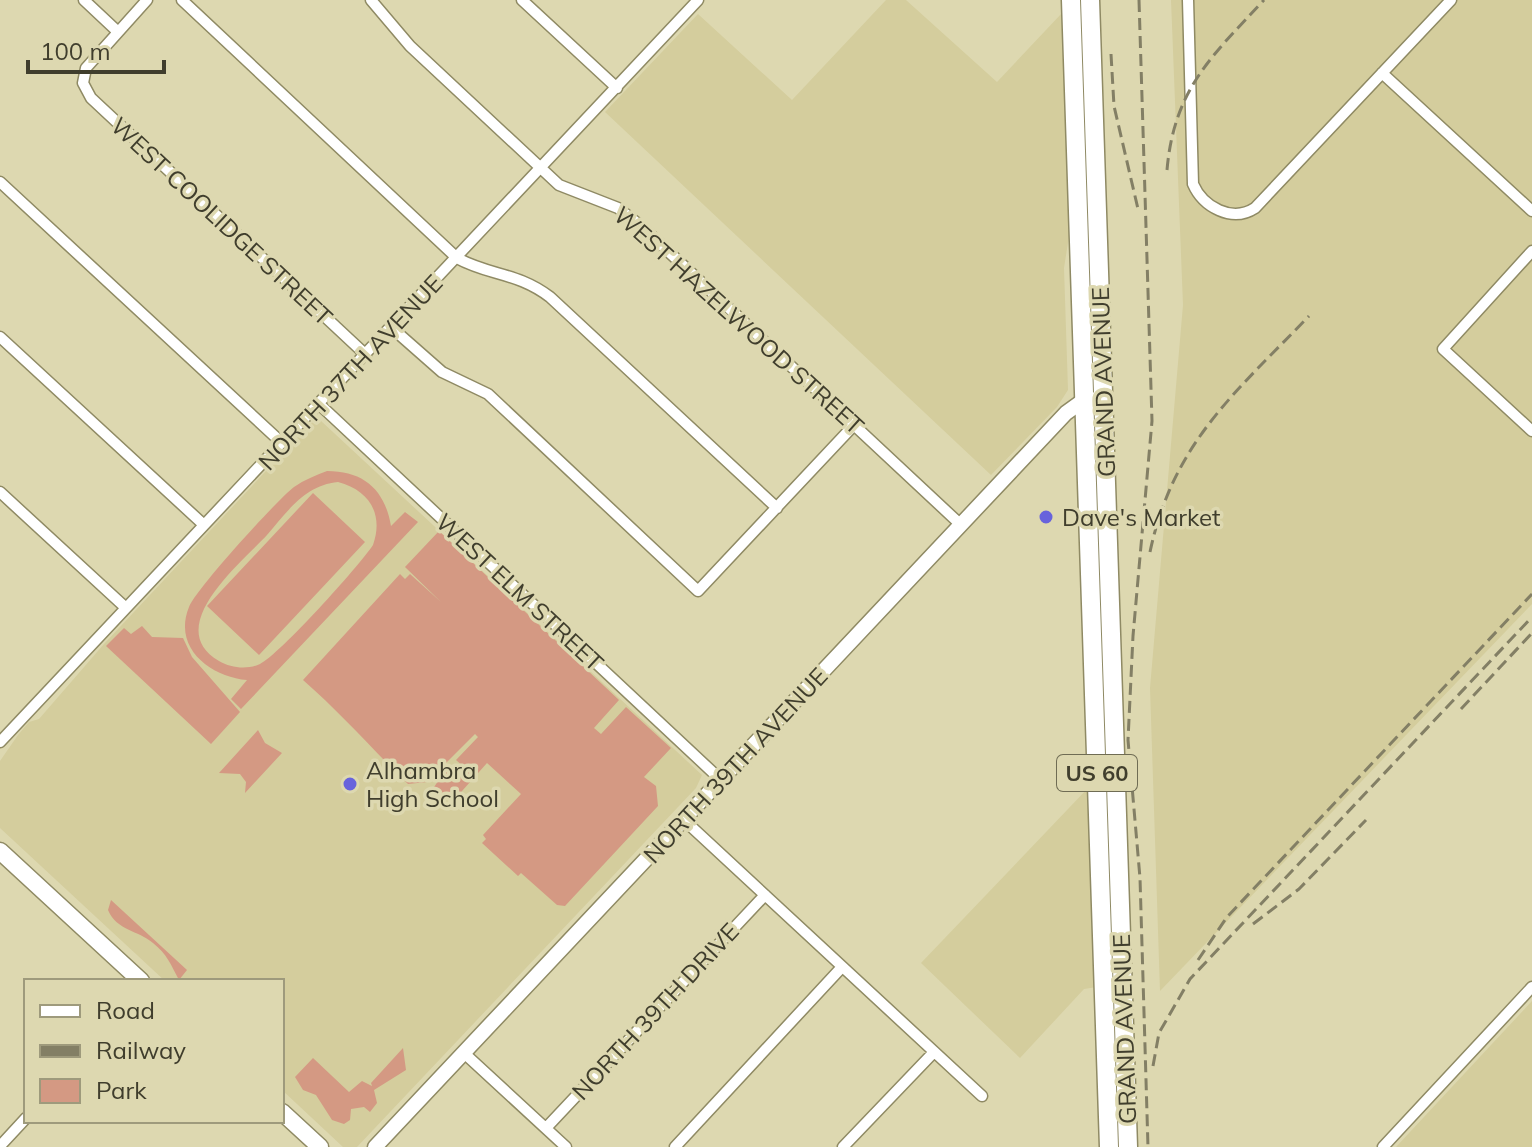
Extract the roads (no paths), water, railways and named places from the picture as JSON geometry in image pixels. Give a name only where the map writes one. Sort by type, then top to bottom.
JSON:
[{"type":"highway","points":[[1071,0],[1090,0]]},
{"type":"highway","name":"GRAND AVENUE","points":[[1071,0],[1109,1147]]},
{"type":"highway","name":"GRAND AVENUE","points":[[1090,0],[1128,1147]]},
{"type":"main road","points":[[0,851],[139,979]]},
{"type":"main road","points":[[284,1114],[320,1147]]},
{"type":"street","points":[[84,0],[117,31],[147,0]]},
{"type":"street","points":[[182,0],[457,258],[509,274],[550,297],[777,508]]},
{"type":"street","name":"WEST HAZELWOOD STREET","points":[[371,0],[410,46],[541,169],[567,190],[595,197],[629,216],[960,524]]},
{"type":"street","points":[[522,0],[617,88]]},
{"type":"street","points":[[1188,0],[1193,184],[1208,204],[1234,214],[1249,212],[1451,0]]},
{"type":"street","name":"NORTH 37TH AVENUE","points":[[0,742],[617,88],[694,1]]},
{"type":"street","name":"WEST COOLIDGE STREET","points":[[117,31],[86,68],[83,83],[91,98],[366,355]]},
{"type":"street","points":[[1382,73],[1532,211]]},
{"type":"street","points":[[0,182],[282,443]]},
{"type":"street","points":[[1532,251],[1443,349],[1532,431]]},
{"type":"street","points":[[392,328],[442,372],[488,394],[698,591],[855,424]]},
{"type":"street","points":[[0,337],[204,525]]},
{"type":"street","points":[[1084,400],[1103,398]]},
{"type":"street","name":"NORTH 39TH AVENUE","points":[[375,1147],[960,524],[1066,413],[1084,400]]},
{"type":"street","name":"WEST ELM STREET","points":[[319,404],[721,780]]},
{"type":"street","points":[[0,492],[126,608]]},
{"type":"street","points":[[684,820],[982,1096]]},
{"type":"street","name":"NORTH 39TH DRIVE","points":[[546,1128],[765,895]]},
{"type":"street","points":[[675,1147],[842,967]]},
{"type":"street","points":[[1383,1147],[1532,987]]},
{"type":"street","points":[[843,1147],[934,1052]]},
{"type":"street","points":[[464,1053],[566,1147]]},
{"type":"street","points":[[0,1146],[24,1120]]},
{"type":"railway","points":[[1139,0],[1152,421],[1133,636],[1128,740],[1140,878],[1148,1147]]},
{"type":"railway","points":[[1167,170],[1171,142],[1187,95],[1212,57],[1264,0]]},
{"type":"railway","points":[[1111,54],[1114,106],[1138,209]]},
{"type":"railway","points":[[1150,552],[1160,514],[1191,450],[1232,396],[1309,316]]},
{"type":"railway","points":[[1198,960],[1227,917],[1532,594]]},
{"type":"railway","points":[[1153,1066],[1159,1033],[1190,979],[1532,617]]},
{"type":"railway","points":[[1461,709],[1532,633]]},
{"type":"railway","points":[[1253,924],[1299,889],[1366,820]]},
{"type":"place","name":"Dave's Market","points":[[1046,517]]},
{"type":"place","name":"Alhambra High School","points":[[350,784]]}]
